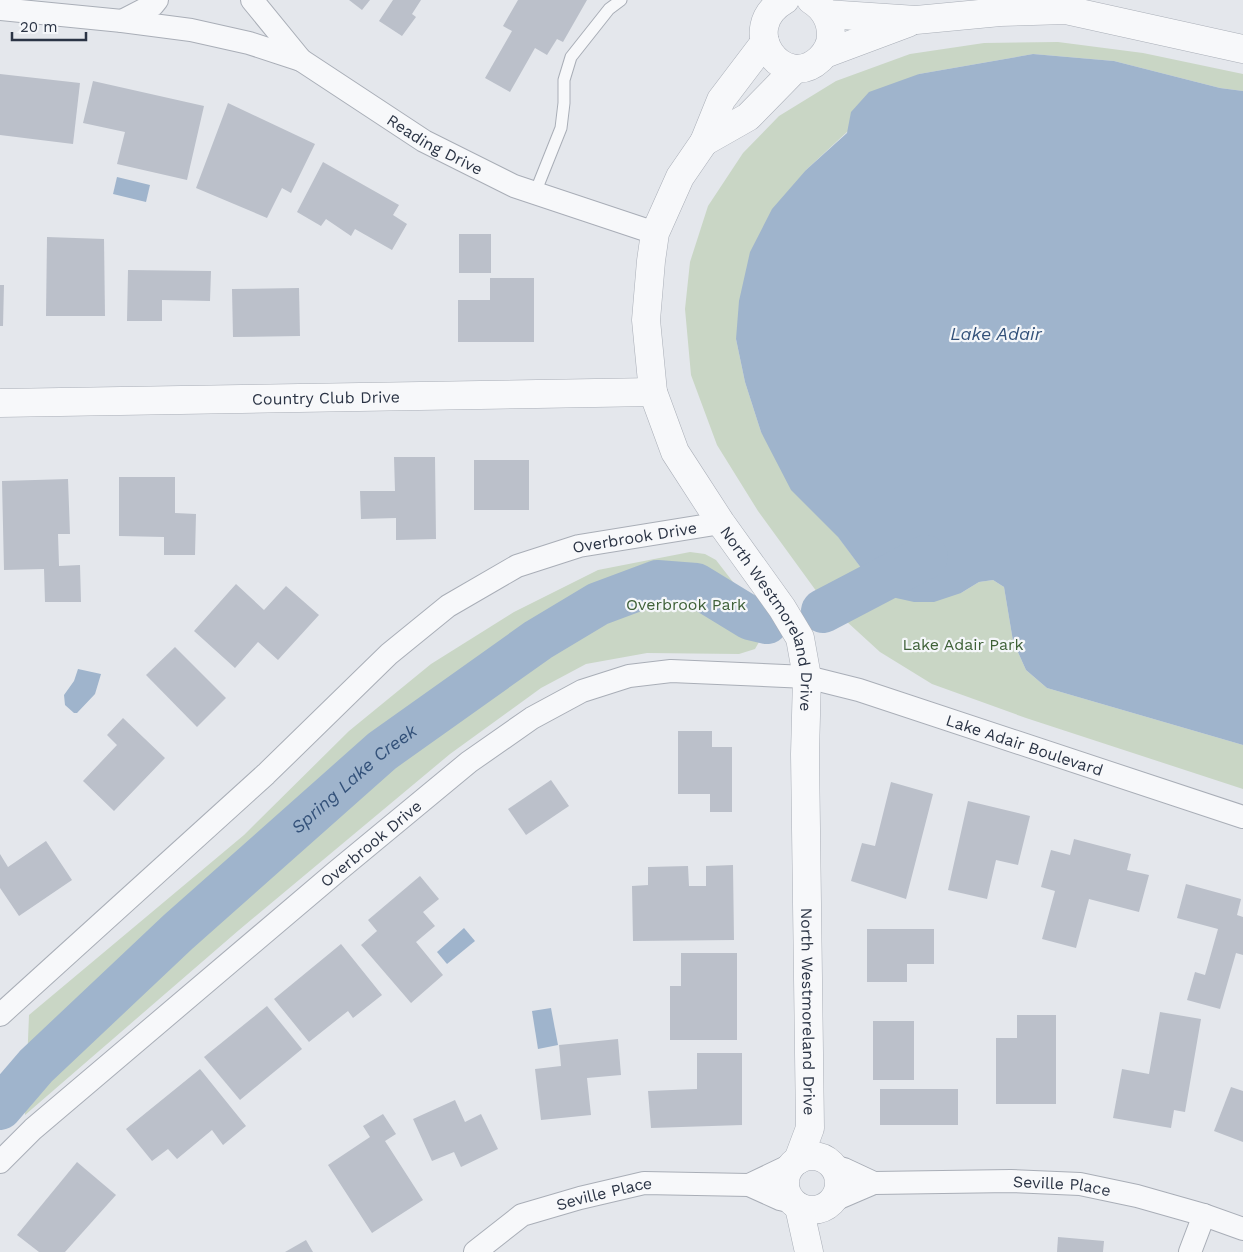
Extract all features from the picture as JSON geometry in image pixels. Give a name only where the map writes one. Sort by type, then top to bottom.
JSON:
[{"type":"street","points":[[122,20],[153,5],[157,0]]},
{"type":"street","name":"Reading Drive","points":[[252,0],[301,60],[424,142],[514,186],[655,233]]},
{"type":"street","points":[[778,2],[764,26],[764,42],[771,55],[782,64],[795,69],[817,62],[825,54],[831,41],[831,27],[815,3]]},
{"type":"street","points":[[815,3],[916,20],[1000,12],[1066,10],[1243,49]]},
{"type":"street","points":[[0,9],[122,20],[191,30],[249,43],[301,60]]},
{"type":"street","points":[[825,54],[916,20]]},
{"type":"street","name":"North Westmoreland Drive","points":[[764,42],[721,100],[704,142],[680,177],[655,233],[650,261],[646,320],[654,392],[675,452],[720,523],[782,608],[800,638],[807,677],[805,754],[810,1128],[796,1162]]},
{"type":"street","name":"North Westmoreland Drive","points":[[704,142],[748,116],[795,69]]},
{"type":"street","name":"Country Club Drive","points":[[0,403],[654,392]]},
{"type":"street","name":"Overbrook Drive","points":[[0,1015],[266,774],[389,654],[448,606],[517,566],[579,546],[720,523]]},
{"type":"street","name":"Overbrook Drive","points":[[0,1162],[33,1129],[343,866],[469,762],[532,718],[582,691],[628,676],[671,671],[807,677]]},
{"type":"street","name":"Lake Adair Boulevard","points":[[807,677],[859,690],[1243,816]]},
{"type":"street","name":"North Westmoreland Drive","points":[[810,1128],[829,1163]]},
{"type":"street","points":[[812,1156],[819,1157],[829,1163],[837,1173],[839,1181],[835,1198],[811,1205],[788,1195],[786,1179],[788,1171],[796,1162],[805,1157],[812,1156]]},
{"type":"street","name":"Seville Place","points":[[749,1185],[796,1162]]},
{"type":"street","name":"Seville Place","points":[[829,1163],[874,1183]]},
{"type":"street","name":"Seville Place","points":[[475,1252],[522,1215],[580,1198],[644,1183],[749,1185],[780,1199],[811,1205],[838,1198],[874,1183],[1011,1181],[1080,1184],[1137,1196],[1204,1215],[1243,1229]]},
{"type":"street","points":[[810,1252],[811,1205]]},
{"type":"street","points":[[1190,1252],[1204,1215]]},
{"type":"lane","points":[[536,193],[561,128],[564,80],[571,57],[609,9],[621,0]]},
{"type":"green space","name":"Lake Adair Park","points":[[1058,42],[1143,53],[1243,74],[1243,91],[1220,88],[1114,61],[1033,54],[919,74],[847,132],[806,170],[736,339],[745,382],[761,432],[873,584],[961,593],[979,582],[993,580],[1004,587],[1013,641],[1026,670],[1047,688],[1243,745],[1243,789],[1026,718],[932,684],[880,652],[822,599],[758,511],[717,445],[691,375],[685,309],[690,262],[708,206],[743,153],[779,116],[836,81],[910,54],[984,43]]},
{"type":"green space","name":"Overbrook Park","points":[[690,552],[705,554],[716,560],[760,617],[763,635],[755,649],[739,654],[647,653],[586,664],[541,688],[450,754],[239,930],[25,1115],[29,1015],[244,835],[349,731],[431,664],[514,612],[598,570]]},
{"type":"water","name":"Lake Adair","points":[[1033,54],[1114,61],[1220,88],[1243,91],[1243,745],[1047,688],[1026,670],[1013,641],[1004,587],[993,580],[979,582],[961,593],[934,602],[914,602],[896,598],[873,584],[838,537],[791,490],[761,432],[745,382],[736,339],[739,301],[750,252],[772,209],[806,170],[847,133],[851,112],[869,92],[919,74]]},
{"type":"water","points":[[117,177],[150,185],[146,202],[113,194]]},
{"type":"water","points":[[78,669],[101,674],[95,694],[77,713],[74,713],[65,705],[64,695],[74,681]]},
{"type":"water","points":[[464,928],[475,941],[447,964],[437,952]]},
{"type":"water","points":[[551,1008],[558,1045],[538,1049],[532,1011]]},
{"type":"building","points":[[349,0],[370,0],[362,10]]},
{"type":"building","points":[[393,0],[421,0],[412,14],[416,17],[402,36],[379,21]]},
{"type":"building","points":[[518,0],[587,0],[563,42],[557,39],[547,55],[535,48],[510,92],[485,78],[512,31],[503,26]]},
{"type":"building","points":[[0,74],[80,83],[73,144],[0,135]]},
{"type":"building","points":[[93,81],[204,106],[187,180],[117,164],[125,132],[83,123]]},
{"type":"building","points":[[228,103],[315,144],[291,193],[282,188],[267,218],[196,188]]},
{"type":"building","points":[[323,162],[399,205],[393,215],[407,224],[392,250],[355,229],[351,236],[326,219],[321,226],[297,212]]},
{"type":"building","points":[[459,234],[491,234],[491,273],[459,273]]},
{"type":"building","points":[[47,237],[104,239],[105,316],[46,316]]},
{"type":"building","points":[[128,270],[211,271],[210,301],[162,300],[162,321],[127,321]]},
{"type":"building","points":[[490,278],[534,278],[534,342],[458,342],[458,300],[490,300]]},
{"type":"building","points":[[0,285],[4,285],[3,326],[0,326]]},
{"type":"building","points":[[299,288],[300,336],[233,337],[232,289]]},
{"type":"building","points":[[394,457],[435,457],[436,539],[396,540],[396,518],[361,519],[360,491],[395,491]]},
{"type":"building","points":[[474,460],[529,460],[529,510],[474,510]]},
{"type":"building","points":[[119,477],[175,477],[175,513],[196,514],[195,555],[164,555],[164,537],[119,536]]},
{"type":"building","points":[[68,479],[70,534],[58,534],[59,566],[80,565],[81,602],[45,602],[44,569],[4,570],[2,481]]},
{"type":"building","points":[[236,584],[264,610],[286,586],[319,615],[278,660],[258,642],[235,668],[194,631]]},
{"type":"building","points":[[175,647],[226,698],[197,727],[146,675]]},
{"type":"building","points":[[123,718],[165,758],[114,811],[83,781],[117,745],[107,735]]},
{"type":"building","points":[[678,731],[712,731],[712,747],[732,747],[732,812],[710,812],[710,794],[678,794]]},
{"type":"building","points":[[551,780],[569,806],[526,835],[508,809]]},
{"type":"building","points":[[891,782],[933,794],[906,899],[851,881],[862,843],[875,846]]},
{"type":"building","points":[[968,801],[1030,816],[1018,865],[996,860],[987,899],[948,890]]},
{"type":"building","points":[[1074,839],[1131,854],[1127,870],[1149,875],[1139,912],[1089,899],[1076,948],[1042,939],[1055,891],[1041,887],[1051,850],[1070,855]]},
{"type":"building","points":[[46,841],[72,880],[19,916],[0,888],[0,854],[8,867]]},
{"type":"building","points":[[733,865],[734,940],[633,941],[632,886],[648,885],[648,867],[688,866],[689,886],[706,886],[706,866]]},
{"type":"building","points":[[420,876],[439,899],[423,912],[435,926],[416,942],[443,975],[411,1003],[361,945],[377,931],[368,920]]},
{"type":"building","points":[[1186,884],[1241,899],[1237,915],[1243,917],[1243,955],[1236,953],[1220,1009],[1187,1000],[1195,972],[1205,975],[1218,929],[1177,918]]},
{"type":"building","points":[[867,929],[934,929],[934,964],[907,964],[907,982],[867,982]]},
{"type":"building","points":[[341,944],[382,995],[353,1018],[348,1011],[309,1042],[274,999]]},
{"type":"building","points":[[681,953],[737,953],[737,1040],[670,1040],[670,986],[681,986]]},
{"type":"building","points":[[267,1006],[302,1049],[240,1100],[204,1057]]},
{"type":"building","points":[[1160,1012],[1201,1019],[1185,1112],[1174,1110],[1171,1128],[1113,1118],[1122,1069],[1149,1074]]},
{"type":"building","points":[[1017,1015],[1056,1015],[1056,1104],[996,1104],[996,1038],[1017,1038]]},
{"type":"building","points":[[873,1021],[914,1021],[914,1080],[873,1080]]},
{"type":"building","points":[[618,1039],[621,1075],[587,1078],[591,1115],[541,1120],[535,1069],[561,1066],[559,1045]]},
{"type":"building","points":[[697,1053],[742,1053],[742,1125],[651,1128],[648,1091],[697,1089]]},
{"type":"building","points":[[200,1069],[246,1126],[223,1145],[212,1130],[177,1159],[168,1149],[152,1161],[126,1129]]},
{"type":"building","points":[[1231,1087],[1243,1091],[1243,1142],[1214,1131]]},
{"type":"building","points":[[880,1089],[958,1089],[958,1125],[880,1125]]},
{"type":"building","points":[[455,1100],[465,1122],[481,1114],[498,1149],[461,1167],[454,1152],[432,1161],[413,1119]]},
{"type":"building","points":[[383,1114],[396,1134],[385,1141],[423,1200],[372,1233],[328,1165],[370,1137],[363,1126]]},
{"type":"building","points":[[77,1162],[116,1195],[65,1252],[39,1252],[17,1235]]},
{"type":"building","points":[[1058,1237],[1104,1241],[1103,1252],[1057,1252]]},
{"type":"building","points":[[306,1240],[313,1252],[285,1252]]},
{"type":"waterway","name":"Spring Lake Creek","points":[[823,611],[926,557]]},
{"type":"waterway","name":"Spring Lake Creek","points":[[0,1108],[36,1066],[178,932],[382,751],[538,640],[598,604],[657,582],[696,585],[750,618],[767,622]]}]
